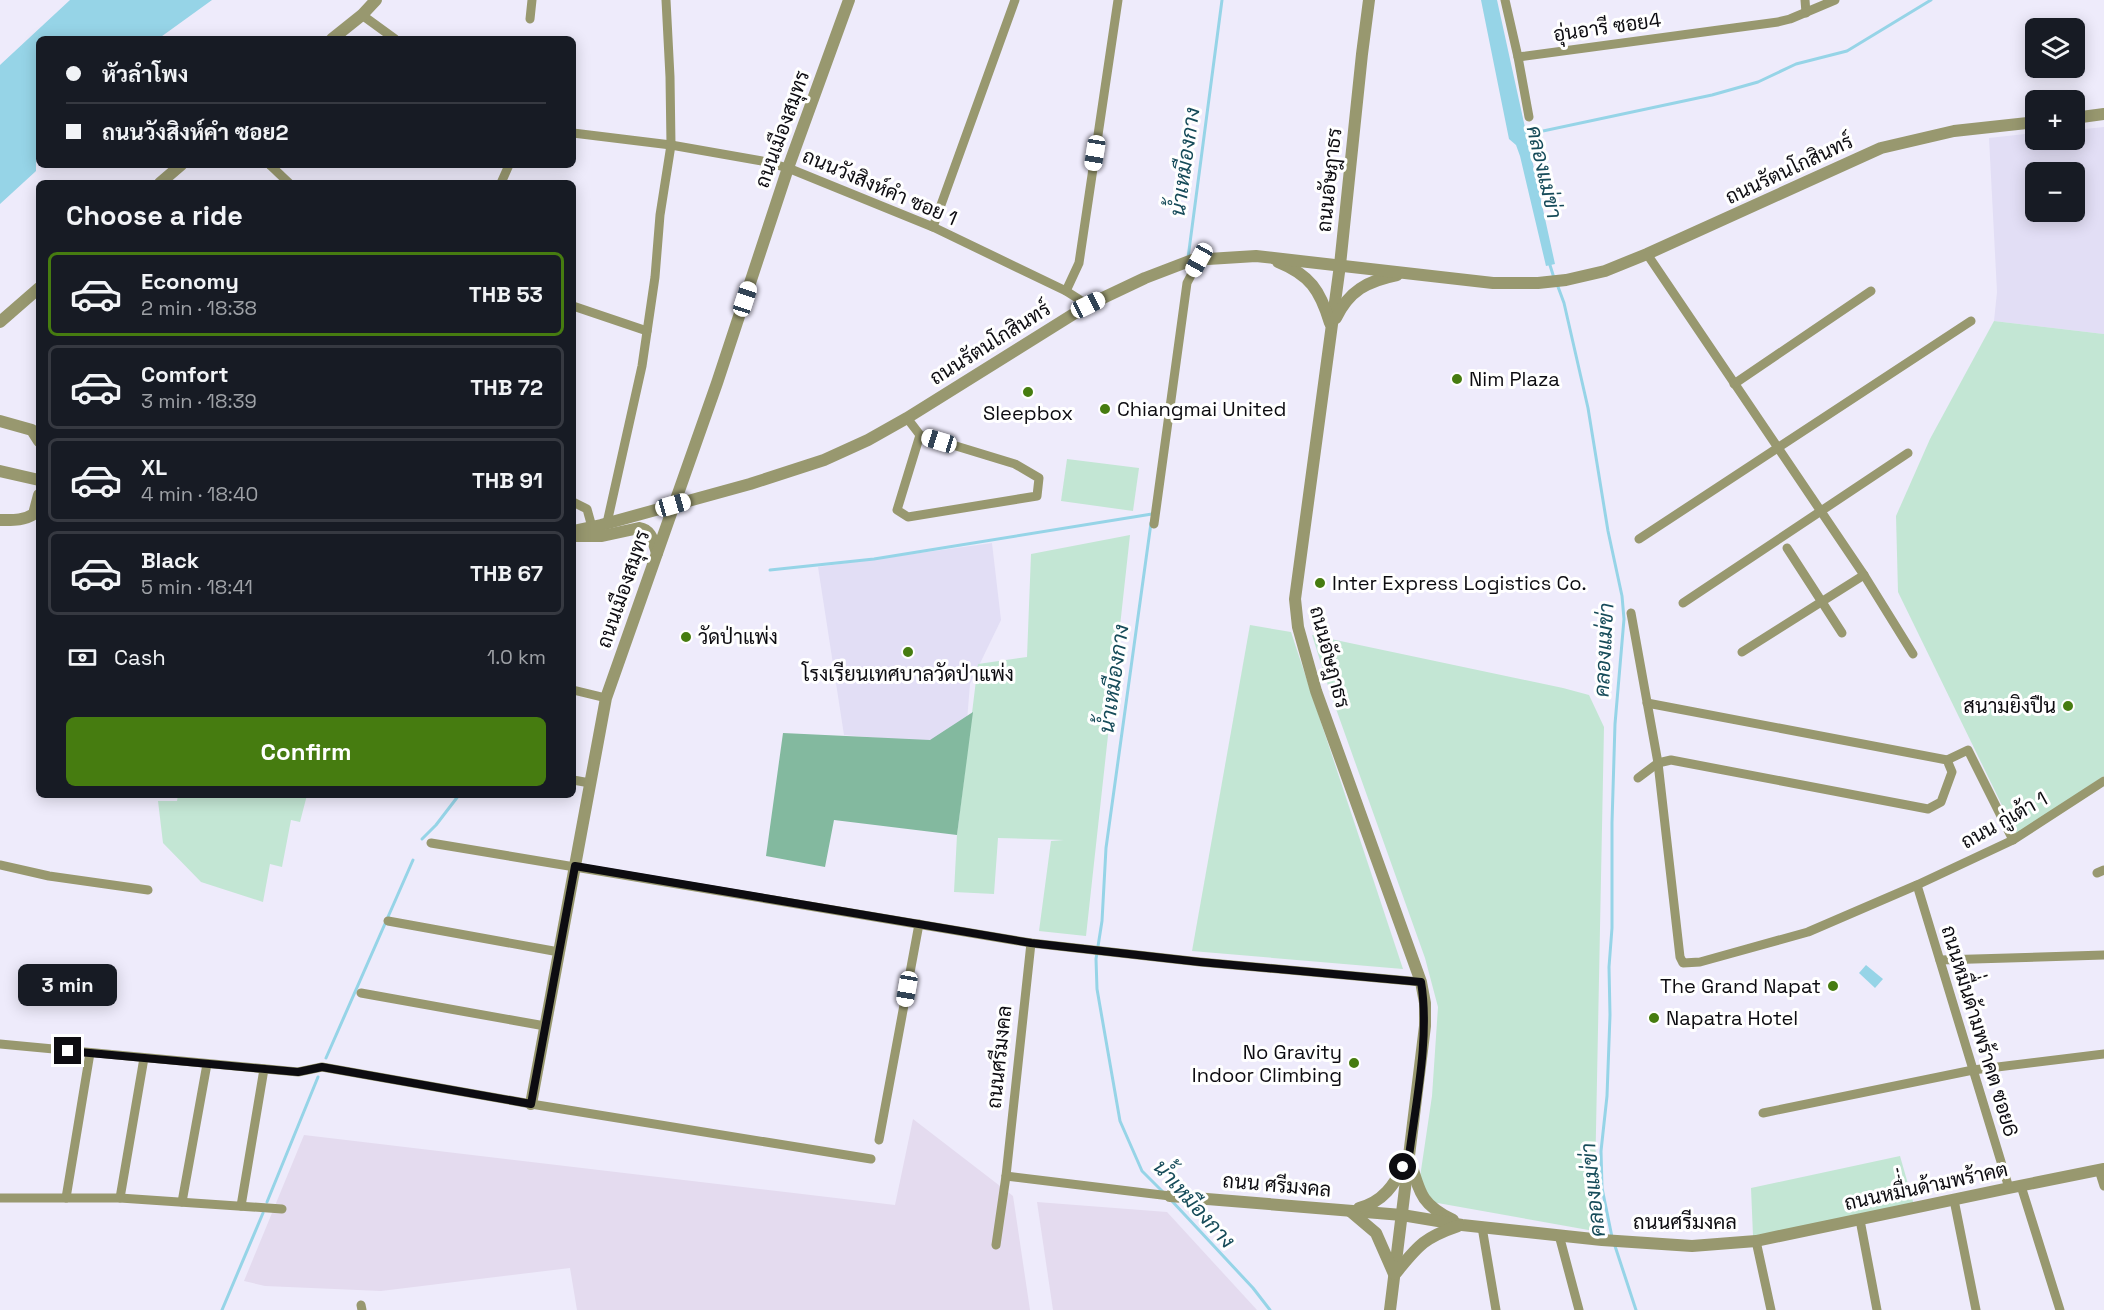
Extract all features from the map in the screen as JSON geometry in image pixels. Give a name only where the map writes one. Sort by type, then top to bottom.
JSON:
[{"type":"street","points":[[336,36],[362,15],[376,0]]},
{"type":"street","points":[[530,19],[532,0]]},
{"type":"street","points":[[607,523],[642,366],[671,145],[666,0]]},
{"type":"street","name":"ถนนเมืองสมุทร","points":[[531,1104],[606,699],[717,383],[788,168],[849,0]]},
{"type":"street","points":[[933,227],[1015,0]]},
{"type":"street","points":[[1066,291],[1079,263],[1118,0]]},
{"type":"street","name":"ถนนอัษฎาธร","points":[[1369,0],[1340,265],[1296,583],[1296,614],[1316,691],[1421,982],[1425,1003],[1425,1026],[1390,1310]]},
{"type":"street","points":[[1505,0],[1529,117]]},
{"type":"street","points":[[1804,0],[1806,13]]},
{"type":"street","name":"อุ่นอารี ซอย4","points":[[1518,57],[1778,22],[1835,0]]},
{"type":"street","points":[[362,15],[391,36]]},
{"type":"street","points":[[2085,117],[2104,114]]},
{"type":"street","name":"ถนนรัตนโกสินทร์","points":[[576,530],[673,505],[824,460],[868,440],[907,418],[1088,305],[1149,276],[1196,260],[1263,257],[1499,284],[1566,280],[1605,271],[1647,254],[1881,148],[1954,131],[2025,123]]},
{"type":"street","name":"ถนนวังสิงห์คำ ซอย 1","points":[[576,133],[671,145],[762,161],[788,168],[933,227],[1066,291],[1088,305]]},
{"type":"street","points":[[164,180],[178,168]]},
{"type":"street","points":[[273,168],[286,180]]},
{"type":"street","points":[[1647,254],[1864,575],[1913,654]]},
{"type":"street","points":[[1263,257],[1306,277],[1320,295],[1332,327]]},
{"type":"street","points":[[1154,524],[1187,283],[1196,260]]},
{"type":"street","points":[[1332,327],[1343,305],[1355,291],[1384,278],[1404,273]]},
{"type":"street","points":[[0,322],[36,291]]},
{"type":"street","points":[[1734,384],[1871,291]]},
{"type":"street","points":[[576,307],[647,331]]},
{"type":"street","points":[[1639,539],[1971,321]]},
{"type":"street","points":[[907,418],[920,435],[1015,464],[1039,478],[1037,496],[908,517],[897,510],[920,435]]},
{"type":"street","points":[[0,421],[36,435]]},
{"type":"street","points":[[1683,603],[1908,453]]},
{"type":"street","points":[[0,471],[36,479]]},
{"type":"street","points":[[576,504],[587,509],[592,527]]},
{"type":"street","points":[[0,520],[28,518],[34,514],[36,506]]},
{"type":"street","points":[[576,536],[602,536],[639,528],[645,529],[650,534],[657,553]]},
{"type":"street","points":[[1787,548],[1842,633]]},
{"type":"street","points":[[1742,652],[1864,575]]},
{"type":"street","points":[[1631,613],[1658,763]]},
{"type":"street","points":[[576,691],[606,699]]},
{"type":"street","points":[[1647,703],[1947,760],[1968,750],[2013,840]]},
{"type":"street","points":[[1638,778],[1658,763],[1671,760],[1928,809],[1941,802],[1952,772],[1947,760]]},
{"type":"street","name":"ถนน กู่เต้า 1","points":[[1658,763],[1680,957],[1683,963],[1700,962],[1808,932],[1917,885],[2013,840],[2104,781]]},
{"type":"street","points":[[576,781],[590,783]]},
{"type":"street","points":[[431,843],[1031,943],[1200,962],[1421,982]]},
{"type":"street","points":[[0,865],[49,876],[148,890]]},
{"type":"street","name":"ถนนหมื่่นด้ามพร้าคต ซอย6","points":[[1917,885],[1973,1070],[2060,1310]]},
{"type":"street","points":[[388,921],[559,952]]},
{"type":"street","points":[[879,1140],[919,924]]},
{"type":"street","name":"ถนนศรีมงคล","points":[[996,1245],[1006,1176],[1031,943]]},
{"type":"street","points":[[1940,960],[2104,955]]},
{"type":"street","points":[[361,993],[545,1026]]},
{"type":"street","points":[[0,1044],[298,1072],[322,1067],[872,1160]]},
{"type":"street","points":[[66,1198],[90,1053]]},
{"type":"street","points":[[1763,1113],[1973,1070],[2104,1054]]},
{"type":"street","points":[[120,1198],[144,1058]]},
{"type":"street","points":[[182,1202],[207,1064]]},
{"type":"street","points":[[241,1206],[264,1069]]},
{"type":"street","points":[[1349,1211],[1372,1204],[1384,1197],[1398,1178],[1409,1156]]},
{"type":"street","points":[[1409,1156],[1422,1199],[1430,1207],[1462,1225]]},
{"type":"street","points":[[2102,1170],[2104,1186]]},
{"type":"street","name":"ถนนหมื่่นด้ามพร้าคต","points":[[1756,1241],[2102,1170]]},
{"type":"street","name":"ถนน ศรีมงคล","points":[[1006,1176],[1147,1194],[1402,1215]]},
{"type":"street","points":[[0,1198],[120,1198],[282,1209]]},
{"type":"street","points":[[1954,1200],[1977,1310]]},
{"type":"street","points":[[1349,1211],[1376,1233],[1394,1275],[1423,1241],[1440,1232],[1462,1225]]},
{"type":"street","name":"ถนนศรีมงคล","points":[[1402,1215],[1462,1225],[1602,1240],[1692,1246],[1756,1241],[1771,1310]]},
{"type":"street","points":[[1860,1220],[1877,1310]]},
{"type":"street","points":[[1482,1227],[1496,1310]]},
{"type":"street","points":[[1559,1235],[1579,1310]]},
{"type":"shaded area","points":[[2104,127],[2104,334],[1994,321],[1997,292],[1989,138],[2025,134],[2025,150],[2085,150],[2085,129]]},
{"type":"shaded area","name":"โรงเรียนเทศบาลวัดป่าแพ่ง","points":[[992,543],[1001,620],[970,684],[965,745],[844,735],[818,567]]},
{"type":"shaded area","points":[[913,1119],[1013,1196],[1030,1310],[577,1310],[570,1268],[381,1291],[265,1286],[244,1281],[304,1135],[895,1205]]},
{"type":"shaded area","points":[[1037,1202],[1167,1212],[1257,1310],[1053,1310]]},
{"type":"green space","points":[[1994,321],[2104,334],[2104,776],[2016,834],[1898,592],[1896,516],[1930,439]]},
{"type":"green space","points":[[1067,459],[1139,468],[1133,511],[1061,501]]},
{"type":"green space","points":[[1130,535],[1086,936],[1039,931],[1051,841],[1064,840],[998,838],[994,894],[954,892],[957,835],[978,664],[1027,657],[1031,554]]},
{"type":"green space","points":[[1250,625],[1291,632],[1403,969],[1192,951]]},
{"type":"green space","points":[[1312,635],[1589,695],[1604,727],[1594,1231],[1432,1202],[1419,1184],[1432,1096],[1438,1007],[1425,958],[1330,692]]},
{"type":"green space","points":[[973,712],[957,835],[834,820],[825,867],[766,856],[783,733],[930,740]]},
{"type":"green space","points":[[178,798],[306,798],[300,822],[291,820],[282,867],[270,864],[263,902],[201,882],[163,843],[158,801],[177,801]]},
{"type":"green space","points":[[1900,1156],[1914,1205],[1753,1236],[1751,1188]]},
{"type":"water","points":[[70,0],[212,0],[162,36],[36,36],[36,171],[0,204],[0,65]]},
{"type":"water","points":[[1481,0],[1497,0],[1555,264],[1546,266],[1520,156],[1516,145],[1509,139]]},
{"type":"water","points":[[1866,965],[1883,979],[1875,988],[1859,973]]},
{"type":"waterway","name":"น้ำเหมืองกาง","points":[[1188,258],[1222,0]]},
{"type":"waterway","points":[[1524,135],[1712,95],[1758,82],[1796,64],[1847,51],[1931,0]]},
{"type":"waterway","name":"คลองแม่ข่า","points":[[1549,262],[1554,278]]},
{"type":"waterway","name":"คลองแม่ข่า","points":[[1557,284],[1564,303],[1588,408],[1608,531],[1622,596],[1624,619],[1615,724],[1612,928],[1609,967],[1610,1015],[1607,1096],[1601,1151],[1602,1188],[1612,1237]]},
{"type":"waterway","points":[[770,570],[874,559],[1152,514]]},
{"type":"waterway","name":"น้ำเหมืองกาง","points":[[1151,523],[1106,848],[1102,921],[1096,959],[1097,989],[1120,1121],[1142,1171],[1164,1193]]},
{"type":"waterway","points":[[422,839],[457,798]]},
{"type":"waterway","points":[[326,1058],[413,860]]},
{"type":"waterway","points":[[267,1202],[318,1077]]},
{"type":"waterway","name":"น้ำเหมืองกาง","points":[[1171,1200],[1253,1288],[1270,1310]]},
{"type":"waterway","points":[[222,1310],[263,1213]]},
{"type":"waterway","name":"คลองแม่ข่า","points":[[1614,1243],[1636,1310]]},
{"type":"place","name":"Nim Plaza","points":[[1457,379]]},
{"type":"place","name":"Sleepbox","points":[[1028,392]]},
{"type":"place","name":"Chiangmai United","points":[[1105,409]]},
{"type":"place","name":"Inter Express Logistics Co.","points":[[1320,583]]},
{"type":"place","name":"วัดป่าแพ่ง","points":[[686,637]]},
{"type":"place","name":"โรงเรียนเทศบาลวัดป่าแพ่ง","points":[[908,652]]},
{"type":"place","name":"สนามยิงปืน","points":[[2068,706]]},
{"type":"place","name":"The Grand Napat","points":[[1833,986]]},
{"type":"place","name":"Napatra Hotel","points":[[1654,1018]]},
{"type":"place","name":"No Gravity Indoor Climbing","points":[[1354,1063]]},
{"type":"route","points":[[68,1051],[298,1072],[322,1067],[531,1104],[575,866],[1031,943],[1200,962],[1421,982],[1425,1003],[1425,1026],[1409,1156],[1403,1167]]}]
